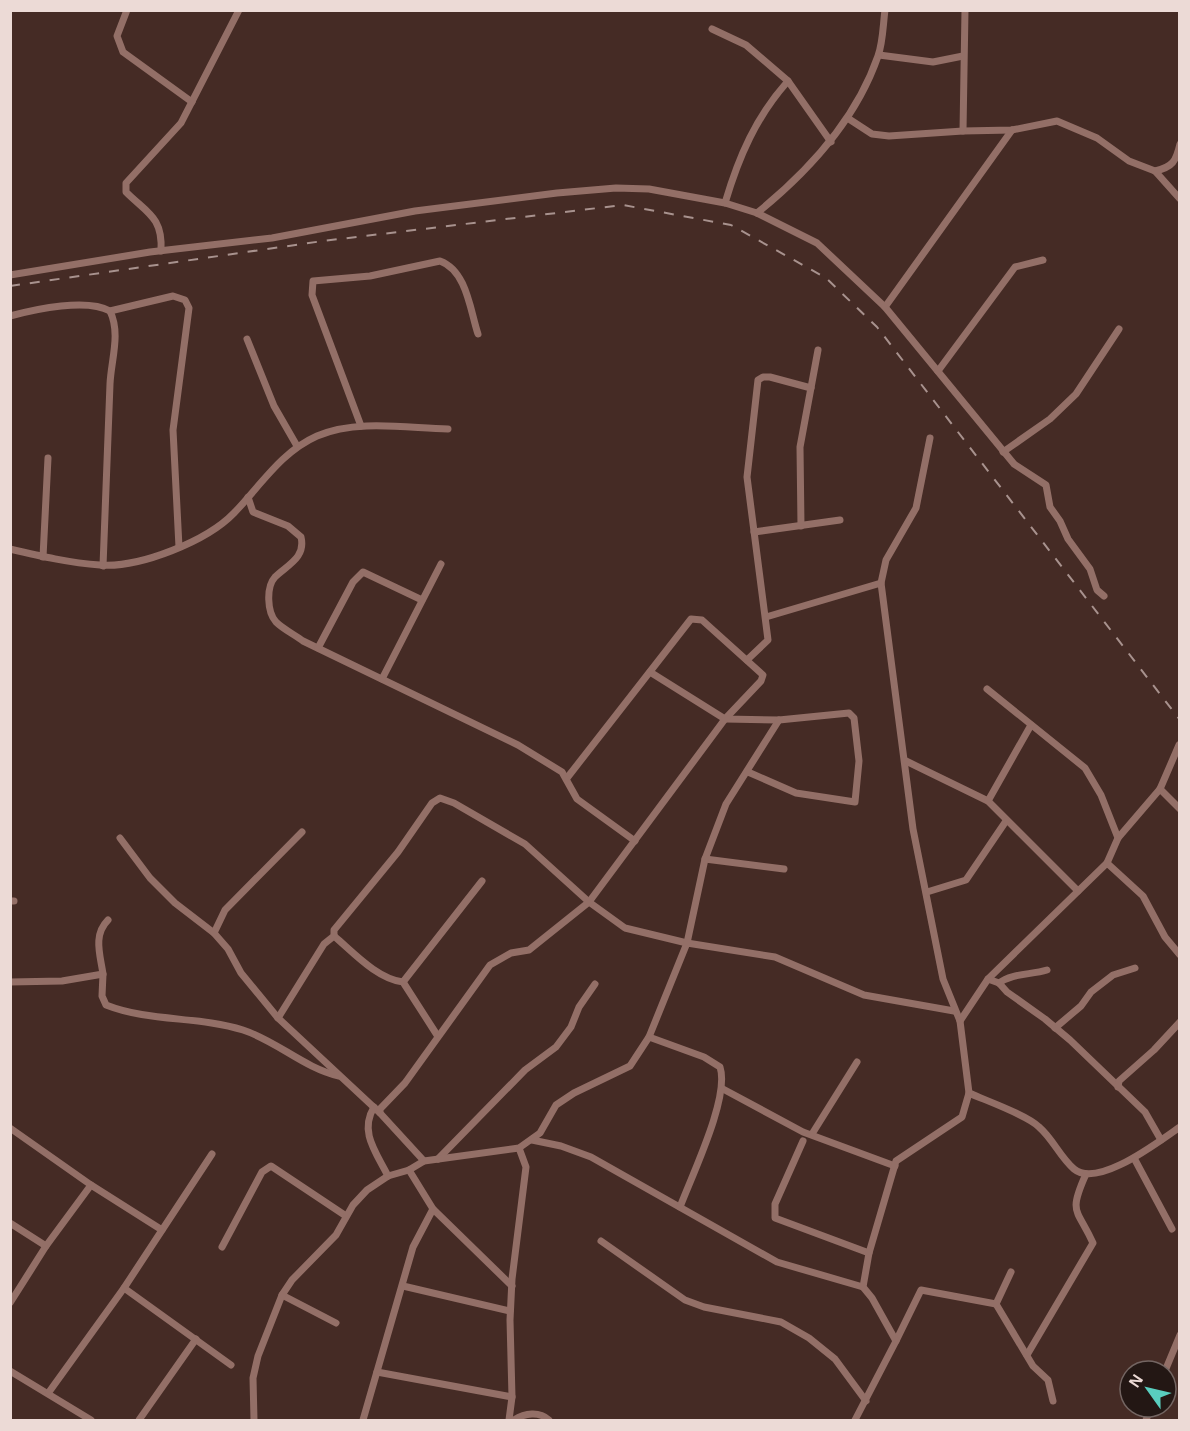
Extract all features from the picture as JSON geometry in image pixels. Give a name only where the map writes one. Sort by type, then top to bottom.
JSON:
[{"type":"street","points":[[127,10],[117,36],[123,52],[192,102]]},
{"type":"street","points":[[160,251],[161,237],[153,214],[126,192],[126,183],[175,132],[238,10]]},
{"type":"street","points":[[757,213],[778,196],[831,142],[849,119],[879,55],[885,10]]},
{"type":"street","points":[[963,130],[965,10]]},
{"type":"street","points":[[712,29],[746,45],[788,81],[831,142]]},
{"type":"street","points":[[879,55],[933,62],[963,56]]},
{"type":"street","points":[[725,202],[735,168],[765,107],[788,81]]},
{"type":"street","points":[[849,119],[877,135],[963,130],[1012,130],[1044,122],[1072,126],[1097,138],[1129,161],[1155,171],[1179,199]]},
{"type":"street","points":[[885,307],[1012,130]]},
{"type":"street","points":[[1155,171],[1170,167],[1176,159],[1179,144]]},
{"type":"street","points":[[10,275],[160,251],[272,238],[415,211],[616,188],[648,189],[725,202],[757,213],[817,243],[885,307],[1003,452],[1014,464],[1046,485],[1050,507],[1060,520],[1068,539],[1090,568],[1097,590],[1104,596]]},
{"type":"street","points":[[938,371],[1015,267],[1043,260]]},
{"type":"street","points":[[361,426],[312,295],[313,281],[370,276],[440,261],[455,270],[460,279],[478,334]]},
{"type":"street","points":[[10,316],[61,307],[95,306],[110,311],[173,296],[185,300],[189,308],[173,430],[179,547]]},
{"type":"street","points":[[103,566],[110,375],[116,335],[110,311]]},
{"type":"street","points":[[1003,452],[1050,419],[1076,394],[1119,329]]},
{"type":"street","points":[[247,339],[274,406],[297,446]]},
{"type":"street","points":[[801,526],[800,447],[818,350]]},
{"type":"street","points":[[747,660],[768,640],[747,477],[758,380],[763,377],[770,378],[811,388]]},
{"type":"street","points":[[10,549],[103,566],[138,560],[179,547],[215,529],[297,446],[320,435],[361,426],[448,429]]},
{"type":"street","points":[[863,1287],[869,1253],[896,1161],[962,1117],[969,1093],[960,1022],[943,979],[913,829],[906,761],[881,583],[886,560],[916,508],[930,438]]},
{"type":"street","points":[[44,557],[48,458]]},
{"type":"street","points":[[248,497],[253,513],[288,526],[302,537],[302,549],[297,557],[275,578],[270,587],[270,613],[276,622],[318,648],[518,745],[562,772],[573,794],[585,806],[634,841]]},
{"type":"street","points":[[754,532],[840,520]]},
{"type":"street","points":[[382,679],[441,564]]},
{"type":"street","points":[[318,648],[352,582],[363,572],[422,600]]},
{"type":"street","points":[[766,617],[881,583]]},
{"type":"street","points":[[380,1113],[380,1109],[405,1083],[437,1035],[490,965],[512,953],[529,950],[589,902],[725,719],[761,681],[763,675],[702,620],[691,619],[567,778]]},
{"type":"street","points":[[650,672],[725,719],[779,720],[840,713],[849,713],[854,717],[859,761],[855,802],[796,793],[748,772]]},
{"type":"street","points":[[987,689],[1084,768],[1101,795],[1118,838]]},
{"type":"street","points":[[254,1420],[253,1378],[258,1356],[282,1295],[336,1234],[346,1216],[367,1190],[388,1176],[410,1170],[424,1161],[519,1148],[540,1133],[556,1105],[574,1093],[630,1066],[649,1036],[687,943],[705,859],[726,804],[779,720]]},
{"type":"street","points":[[988,801],[1031,725]]},
{"type":"street","points":[[960,1022],[988,979],[1107,863],[1118,838],[1161,789],[1179,745]]},
{"type":"street","points":[[906,761],[988,801],[1078,891]]},
{"type":"street","points":[[1161,789],[1179,809]]},
{"type":"street","points":[[403,982],[393,981],[367,964],[334,936],[334,930],[398,852],[432,803],[440,798],[446,798],[525,844],[589,902],[625,928],[687,943],[775,957],[864,995],[954,1011]]},
{"type":"street","points":[[927,892],[966,880],[1006,821]]},
{"type":"street","points":[[214,933],[225,910],[302,832]]},
{"type":"street","points":[[120,838],[150,878],[175,903],[214,933],[228,949],[241,973],[278,1018],[374,1107],[424,1161]]},
{"type":"street","points":[[705,859],[784,869]]},
{"type":"street","points":[[1107,863],[1143,896],[1165,937],[1179,955]]},
{"type":"street","points":[[403,982],[482,881]]},
{"type":"street","points":[[108,920],[100,927],[98,935],[103,974],[102,996],[106,1005],[241,1029],[274,1042],[326,1073],[341,1077]]},
{"type":"street","points":[[278,1018],[324,944],[334,936]]},
{"type":"street","points":[[1056,1028],[1080,1006],[1091,992],[1113,975],[1135,968]]},
{"type":"street","points":[[999,983],[1015,975],[1027,976],[1047,970]]},
{"type":"street","points":[[10,982],[45,983],[103,974]]},
{"type":"street","points":[[988,979],[999,983],[1007,992],[1056,1028],[1145,1112],[1161,1140]]},
{"type":"street","points":[[403,982],[437,1035]]},
{"type":"street","points":[[438,1159],[525,1070],[556,1047],[571,1027],[579,1007],[596,984]]},
{"type":"street","points":[[1118,1087],[1119,1081],[1154,1050],[1179,1022]]},
{"type":"street","points":[[649,1036],[720,1066],[723,1089],[680,1207]]},
{"type":"street","points":[[812,1134],[857,1062]]},
{"type":"street","points":[[723,1089],[803,1132],[895,1166]]},
{"type":"street","points":[[969,1093],[1037,1125],[1075,1170],[1086,1174],[1100,1173],[1134,1158],[1179,1127]]},
{"type":"street","points":[[374,1107],[368,1117],[366,1130],[388,1176]]},
{"type":"street","points":[[10,1128],[91,1185],[162,1230]]},
{"type":"street","points":[[532,1140],[561,1146],[591,1157],[777,1262],[863,1287],[896,1341]]},
{"type":"street","points":[[803,1141],[775,1204],[775,1218],[869,1253]]},
{"type":"street","points":[[509,1420],[512,1397],[510,1311],[526,1167],[519,1148]]},
{"type":"street","points":[[49,1392],[124,1288],[212,1154]]},
{"type":"street","points":[[1134,1158],[1172,1230]]},
{"type":"street","points":[[222,1247],[262,1172],[271,1166],[346,1216]]},
{"type":"street","points":[[410,1170],[433,1209],[512,1286]]},
{"type":"street","points":[[1027,1355],[1093,1243],[1075,1211],[1076,1198],[1086,1174]]},
{"type":"street","points":[[10,1303],[46,1246],[91,1185]]},
{"type":"street","points":[[363,1420],[413,1247],[433,1209]]},
{"type":"street","points":[[10,1223],[46,1246]]},
{"type":"street","points":[[601,1241],[685,1300],[704,1307],[781,1322],[809,1338],[835,1359],[866,1401]]},
{"type":"street","points":[[996,1304],[1011,1272]]},
{"type":"street","points":[[403,1286],[510,1311]]},
{"type":"street","points":[[124,1288],[231,1365]]},
{"type":"street","points":[[855,1420],[921,1290],[996,1304],[1033,1366],[1048,1380],[1053,1401]]},
{"type":"street","points":[[282,1295],[336,1323]]},
{"type":"street","points":[[1170,1359],[1179,1335]]},
{"type":"street","points":[[139,1420],[196,1340]]},
{"type":"street","points":[[10,1371],[49,1392],[92,1420]]},
{"type":"street","points":[[377,1372],[512,1397]]},
{"type":"street","points":[[514,1420],[525,1414],[544,1415],[549,1420]]},
{"type":"railway","points":[[10,286],[323,241],[623,205],[731,225],[826,278],[877,327],[1180,720]]}]
